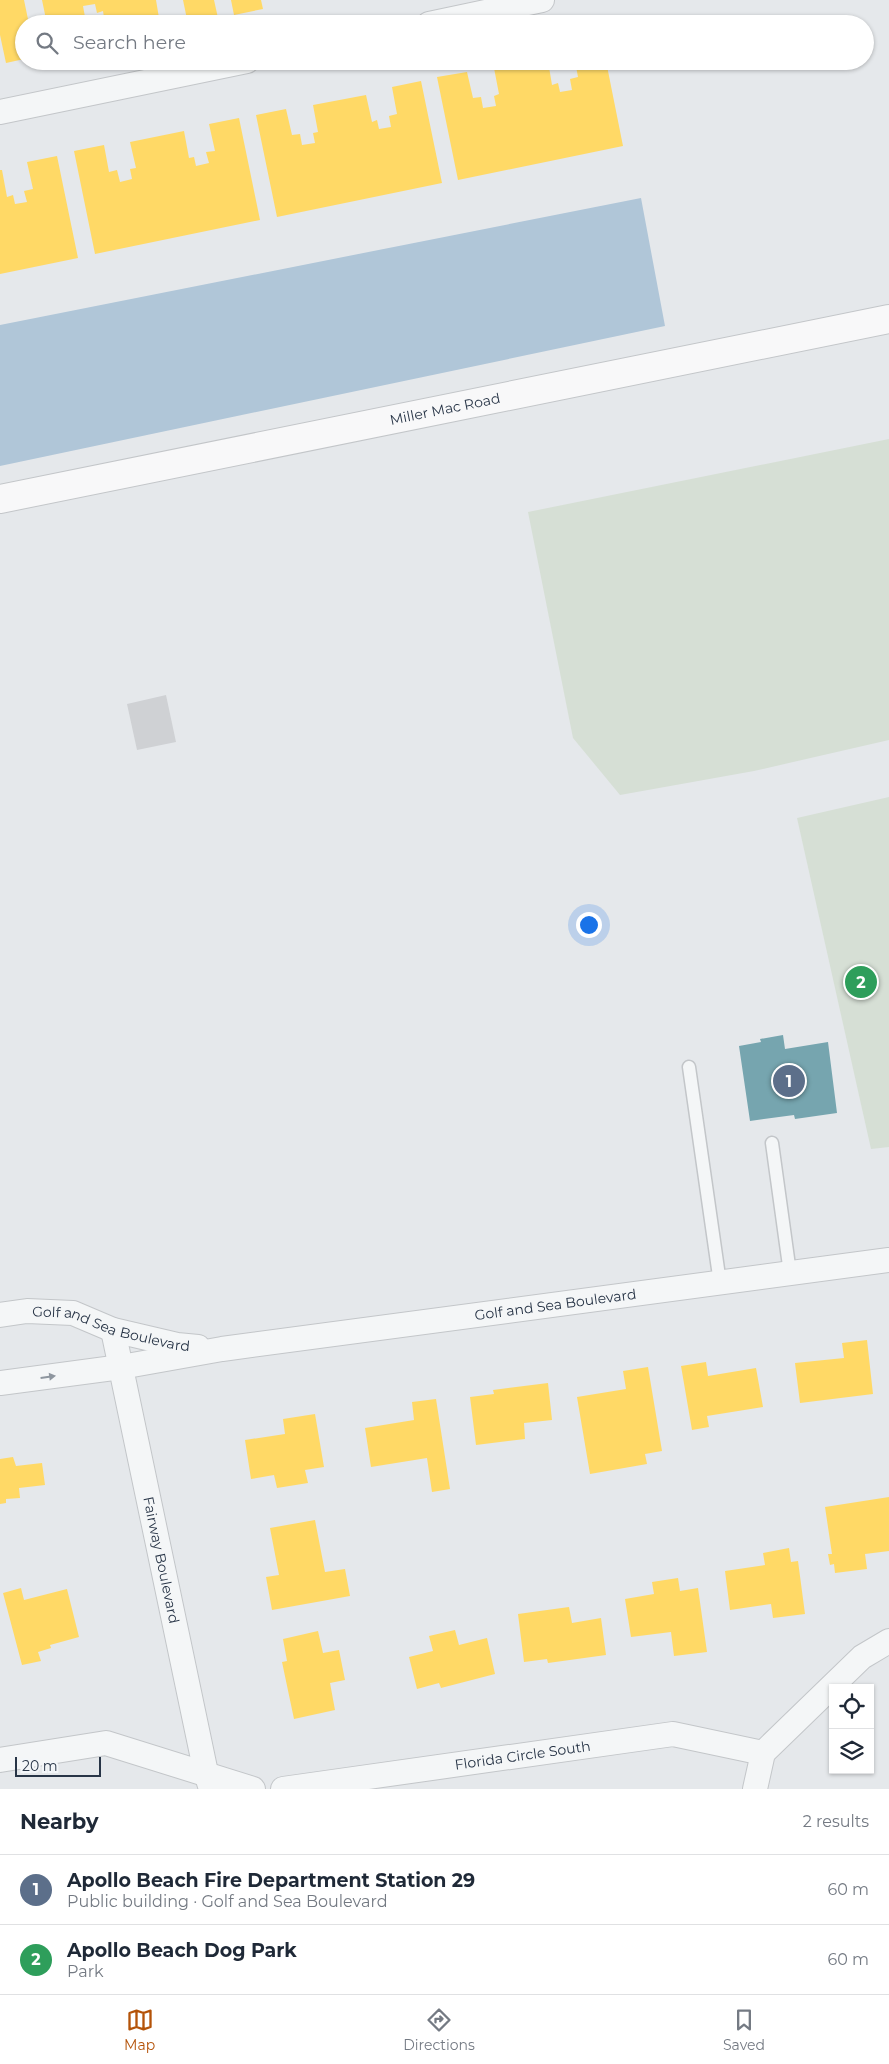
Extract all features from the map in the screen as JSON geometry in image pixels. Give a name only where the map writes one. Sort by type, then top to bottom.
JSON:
[{"type":"street","points":[[456,9],[542,0]]},
{"type":"street","points":[[0,112],[203,70]]},
{"type":"street","name":"Miller Mac Road","points":[[0,499],[889,319]]},
{"type":"street","name":"Golf and Sea Boulevard","points":[[0,1383],[121,1367],[222,1349],[889,1260]]},
{"type":"street","name":"Golf and Sea Boulevard","points":[[0,1315],[27,1311],[73,1313],[113,1330],[177,1345],[222,1349]]},
{"type":"street","name":"Fairway Boulevard","points":[[113,1330],[209,1781]]},
{"type":"street","points":[[755,1789],[763,1753],[862,1657],[889,1642]]},
{"type":"street","name":"Florida Circle South","points":[[283,1789],[673,1734],[763,1753]]},
{"type":"street","points":[[0,1760],[106,1743],[209,1781],[253,1789]]},
{"type":"lane","points":[[689,1067],[720,1283]]},
{"type":"lane","points":[[772,1142],[790,1273]]},
{"type":"shaded area","points":[[889,439],[889,740],[754,771],[620,795],[573,738],[528,512]]},
{"type":"shaded area","points":[[889,797],[889,1147],[871,1149],[797,818]]},
{"type":"water","points":[[641,198],[665,326],[0,466],[0,325]]},
{"type":"building: Homes","points":[[0,0],[24,0],[27,15],[15,15],[15,61],[6,63],[0,35]]},
{"type":"building: Homes","points":[[42,0],[156,0],[158,15],[104,15],[103,11],[97,13],[95,4],[83,6],[85,15],[45,15]]},
{"type":"building: Homes","points":[[183,0],[214,0],[217,15],[186,15]]},
{"type":"building: Homes","points":[[231,0],[261,0],[263,9],[234,15]]},
{"type":"building: Homes","points":[[494,70],[550,70],[552,85],[558,83],[560,92],[572,90],[570,79],[578,77],[577,70],[608,70],[623,146],[458,180],[437,77],[467,72],[473,98],[481,97],[483,108],[496,106],[494,96],[499,94]]},
{"type":"building: Homes","points":[[421,81],[442,183],[277,217],[256,115],[286,109],[292,135],[300,134],[302,145],[315,143],[313,133],[318,132],[313,105],[366,95],[372,122],[377,120],[379,129],[391,127],[389,116],[397,114],[392,87]]},
{"type":"building: Homes","points":[[239,118],[260,220],[95,254],[74,151],[104,145],[109,172],[117,170],[120,182],[132,179],[130,169],[136,168],[130,142],[184,131],[189,158],[194,157],[196,166],[209,163],[206,152],[215,151],[209,124]]},
{"type":"building: Homes","points":[[57,156],[78,258],[0,274],[0,170],[2,170],[7,197],[13,195],[15,204],[27,202],[24,191],[33,189],[27,162]]},
{"type":"building: Homes","points":[[867,1340],[873,1394],[800,1403],[795,1363],[844,1358],[842,1343]]},
{"type":"building: Homes","points":[[706,1362],[708,1376],[756,1368],[763,1407],[707,1416],[709,1427],[692,1430],[681,1366]]},
{"type":"building: Homes","points":[[648,1367],[662,1451],[645,1454],[647,1464],[590,1474],[577,1397],[626,1389],[623,1371]]},
{"type":"building: Homes","points":[[548,1383],[552,1420],[524,1423],[525,1439],[476,1445],[470,1397],[494,1394],[493,1390]]},
{"type":"building: Homes","points":[[436,1399],[450,1489],[432,1492],[427,1458],[371,1467],[365,1428],[414,1420],[412,1402]]},
{"type":"building: Homes","points":[[315,1414],[324,1467],[305,1470],[308,1483],[277,1488],[274,1475],[251,1479],[245,1440],[285,1434],[283,1419]]},
{"type":"building: Homes","points":[[13,1457],[16,1466],[42,1463],[45,1485],[19,1488],[20,1498],[6,1499],[6,1503],[0,1504],[0,1459]]},
{"type":"building: Homes","points":[[889,1497],[889,1551],[865,1554],[867,1569],[835,1573],[834,1564],[830,1565],[828,1554],[832,1554],[825,1507]]},
{"type":"building: Homes","points":[[315,1520],[325,1572],[345,1569],[350,1596],[272,1610],[266,1577],[279,1575],[270,1528]]},
{"type":"building: Homes","points":[[789,1548],[791,1562],[798,1561],[805,1614],[773,1618],[771,1604],[730,1610],[725,1571],[765,1565],[763,1553]]},
{"type":"building: Homes","points":[[678,1578],[680,1591],[698,1588],[707,1652],[674,1656],[671,1632],[631,1637],[625,1599],[654,1594],[652,1582]]},
{"type":"building: Homes","points":[[21,1588],[24,1600],[67,1589],[79,1637],[50,1645],[51,1648],[38,1652],[41,1661],[22,1665],[3,1593]]},
{"type":"building: Homes","points":[[569,1607],[572,1623],[601,1618],[606,1655],[548,1663],[547,1659],[524,1662],[518,1614]]},
{"type":"building: Homes","points":[[455,1630],[459,1645],[487,1638],[495,1674],[441,1688],[439,1683],[417,1689],[409,1657],[433,1651],[429,1636]]},
{"type":"building: Homes","points":[[318,1631],[323,1653],[339,1650],[345,1680],[330,1683],[335,1710],[294,1719],[282,1662],[287,1661],[283,1639]]},
{"type":"building: Public","points":[[783,1035],[785,1049],[828,1042],[837,1113],[795,1119],[794,1115],[750,1121],[739,1046],[761,1042],[760,1039]]},
{"type":"building: Other","points":[[166,695],[176,742],[137,750],[127,704]]},
{"type":"place","name":"Apollo Beach Dog Park","points":[[861,982]]},
{"type":"place","name":"Apollo Beach Fire Department Station 29","points":[[789,1081]]}]
